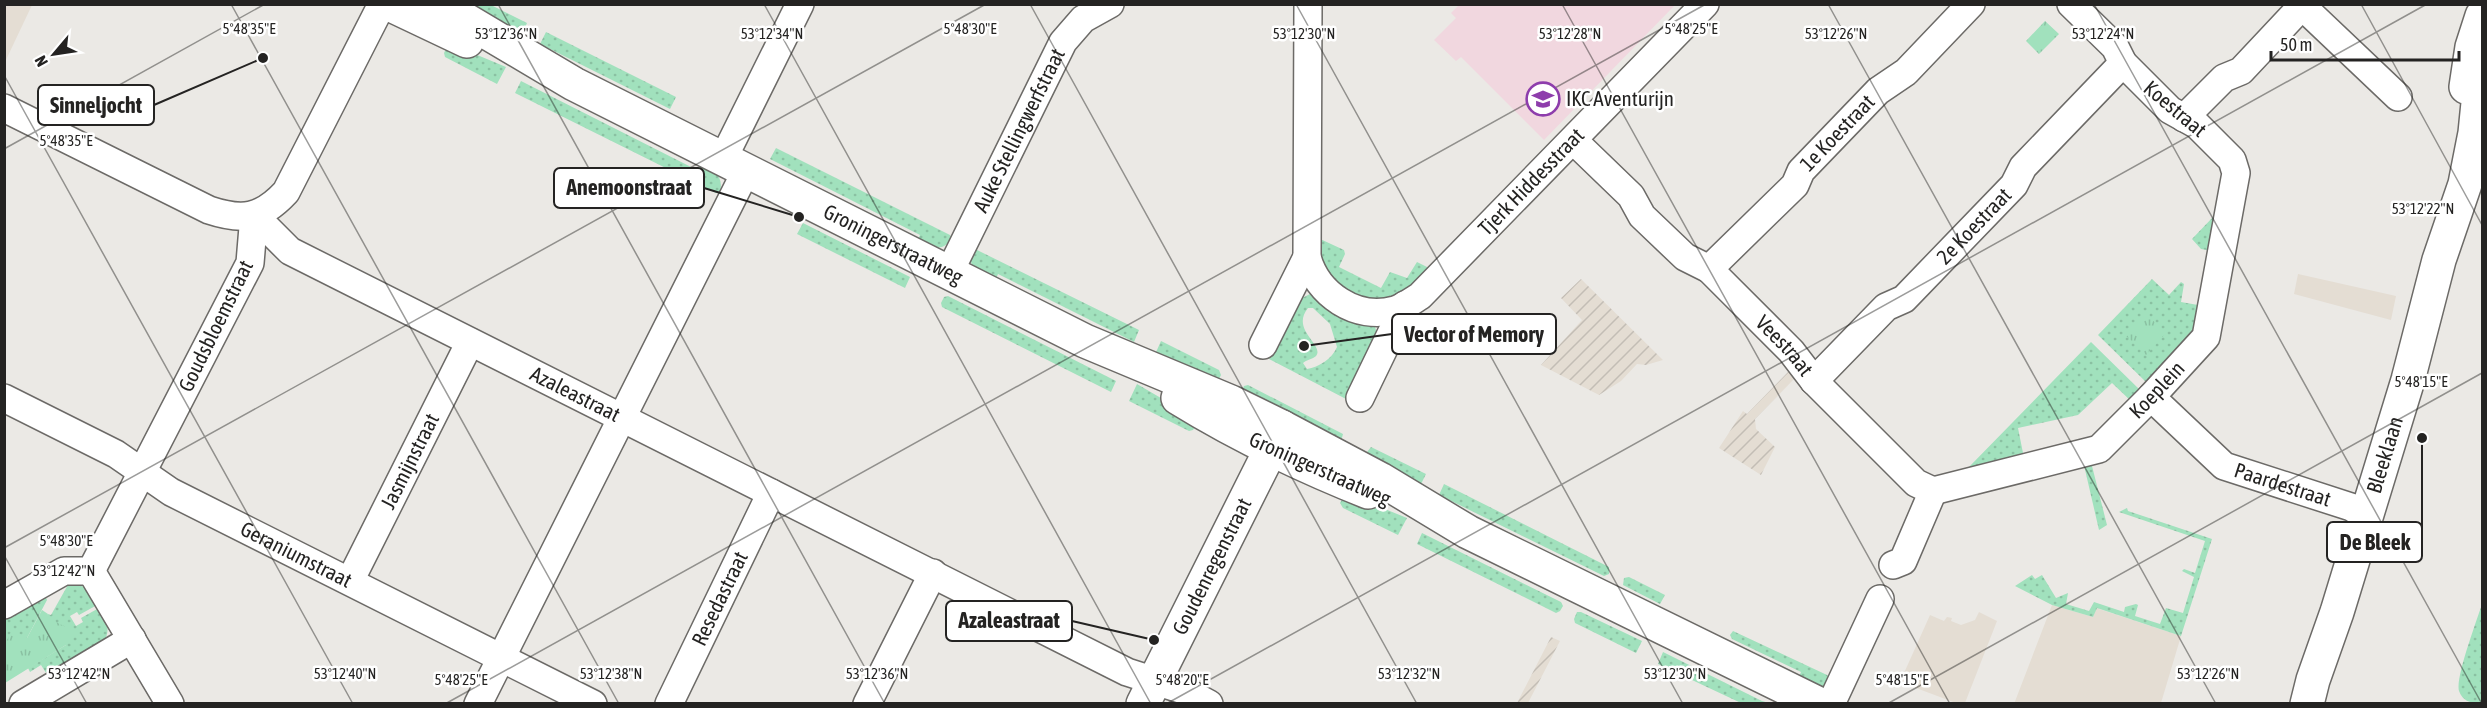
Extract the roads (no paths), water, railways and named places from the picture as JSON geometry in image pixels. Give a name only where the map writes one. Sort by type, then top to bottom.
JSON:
[{"type":"main road","name":"Groningerstraatweg","points":[[389,4],[437,29],[574,84]]},
{"type":"main road","name":"Groningerstraatweg","points":[[439,4],[574,84],[1085,341],[1220,424],[1277,438],[1380,479],[1468,532],[1818,704]]},
{"type":"main road","name":"Bleeklaan","points":[[2469,160],[2465,97],[2472,47],[2482,16]]},
{"type":"main road","name":"Bleeklaan","points":[[2307,696],[2337,612],[2367,516],[2408,380],[2439,260],[2458,209],[2469,160],[2482,63]]},
{"type":"main road","name":"Goudenregenstraat","points":[[1149,692],[1277,438]]},
{"type":"street","points":[[4,108],[209,210],[233,217],[254,215],[274,205],[286,192],[382,4]]},
{"type":"street","points":[[478,704],[622,417],[734,165],[800,4]]},
{"type":"street","name":"Auke Stellingwerfstraat","points":[[949,273],[1063,42],[1083,19],[1110,4]]},
{"type":"street","points":[[1308,4],[1307,256],[1320,284],[1335,299],[1356,310],[1375,313],[1395,310],[1406,305]]},
{"type":"street","name":"Tjerk Hiddesstraat","points":[[1406,305],[1420,296],[1460,257],[1705,4]]},
{"type":"street","name":"1e Koestraat","points":[[1709,269],[1795,185],[1801,171],[1878,91],[1906,72],[1971,4]]},
{"type":"street","name":"Koestraat","points":[[2071,4],[2115,47],[2123,63],[2170,110],[2197,125],[2232,160]]},
{"type":"street","points":[[2184,118],[2224,78],[2241,71],[2301,5],[2398,96]]},
{"type":"street","name":"2e Koestraat","points":[[1814,381],[1886,307],[1904,299],[2014,185],[2023,167],[2123,63]]},
{"type":"street","name":"Veestraat","points":[[1574,141],[1631,196],[1642,216],[1685,257],[1709,269],[1791,351],[1814,381],[1916,483],[1933,491]]},
{"type":"street","name":"Koeplein","points":[[1933,491],[2099,449],[2206,337],[2236,172],[2232,160]]},
{"type":"street","name":"Azaleastraat","points":[[254,215],[290,251],[1127,672],[1149,692],[1183,690],[1209,704]]},
{"type":"street","name":"Goudsbloemstraat","points":[[91,571],[250,263],[254,215]]},
{"type":"street","points":[[1263,345],[1307,256]]},
{"type":"street","points":[[1360,398],[1406,305]]},
{"type":"street","name":"Jasmijnstraat","points":[[350,581],[470,342]]},
{"type":"street","name":"Paardestraat","points":[[2151,397],[2224,466],[2351,507],[2367,516]]},
{"type":"street","name":"Geraniumstraat","points":[[4,398],[116,454],[171,492],[593,704]]},
{"type":"street","points":[[1893,566],[1903,561],[1933,491]]},
{"type":"street","name":"Resedastraat","points":[[669,704],[771,493]]},
{"type":"street","points":[[4,605],[64,571],[91,571],[170,704]]},
{"type":"street","points":[[867,704],[933,573]]},
{"type":"street","points":[[1831,704],[1880,599]]},
{"type":"street","points":[[23,704],[132,639]]},
{"type":"place","name":"Sinneljocht","points":[[263,58]]},
{"type":"place","name":"IKC Aventurijn","points":[[1543,99]]},
{"type":"place","name":"Anemoonstraat","points":[[799,217]]},
{"type":"place","name":"Vector of Memory","points":[[1304,346]]},
{"type":"place","name":"De Bleek","points":[[2422,438]]},
{"type":"place","name":"Azaleastraat","points":[[1154,640]]}]
